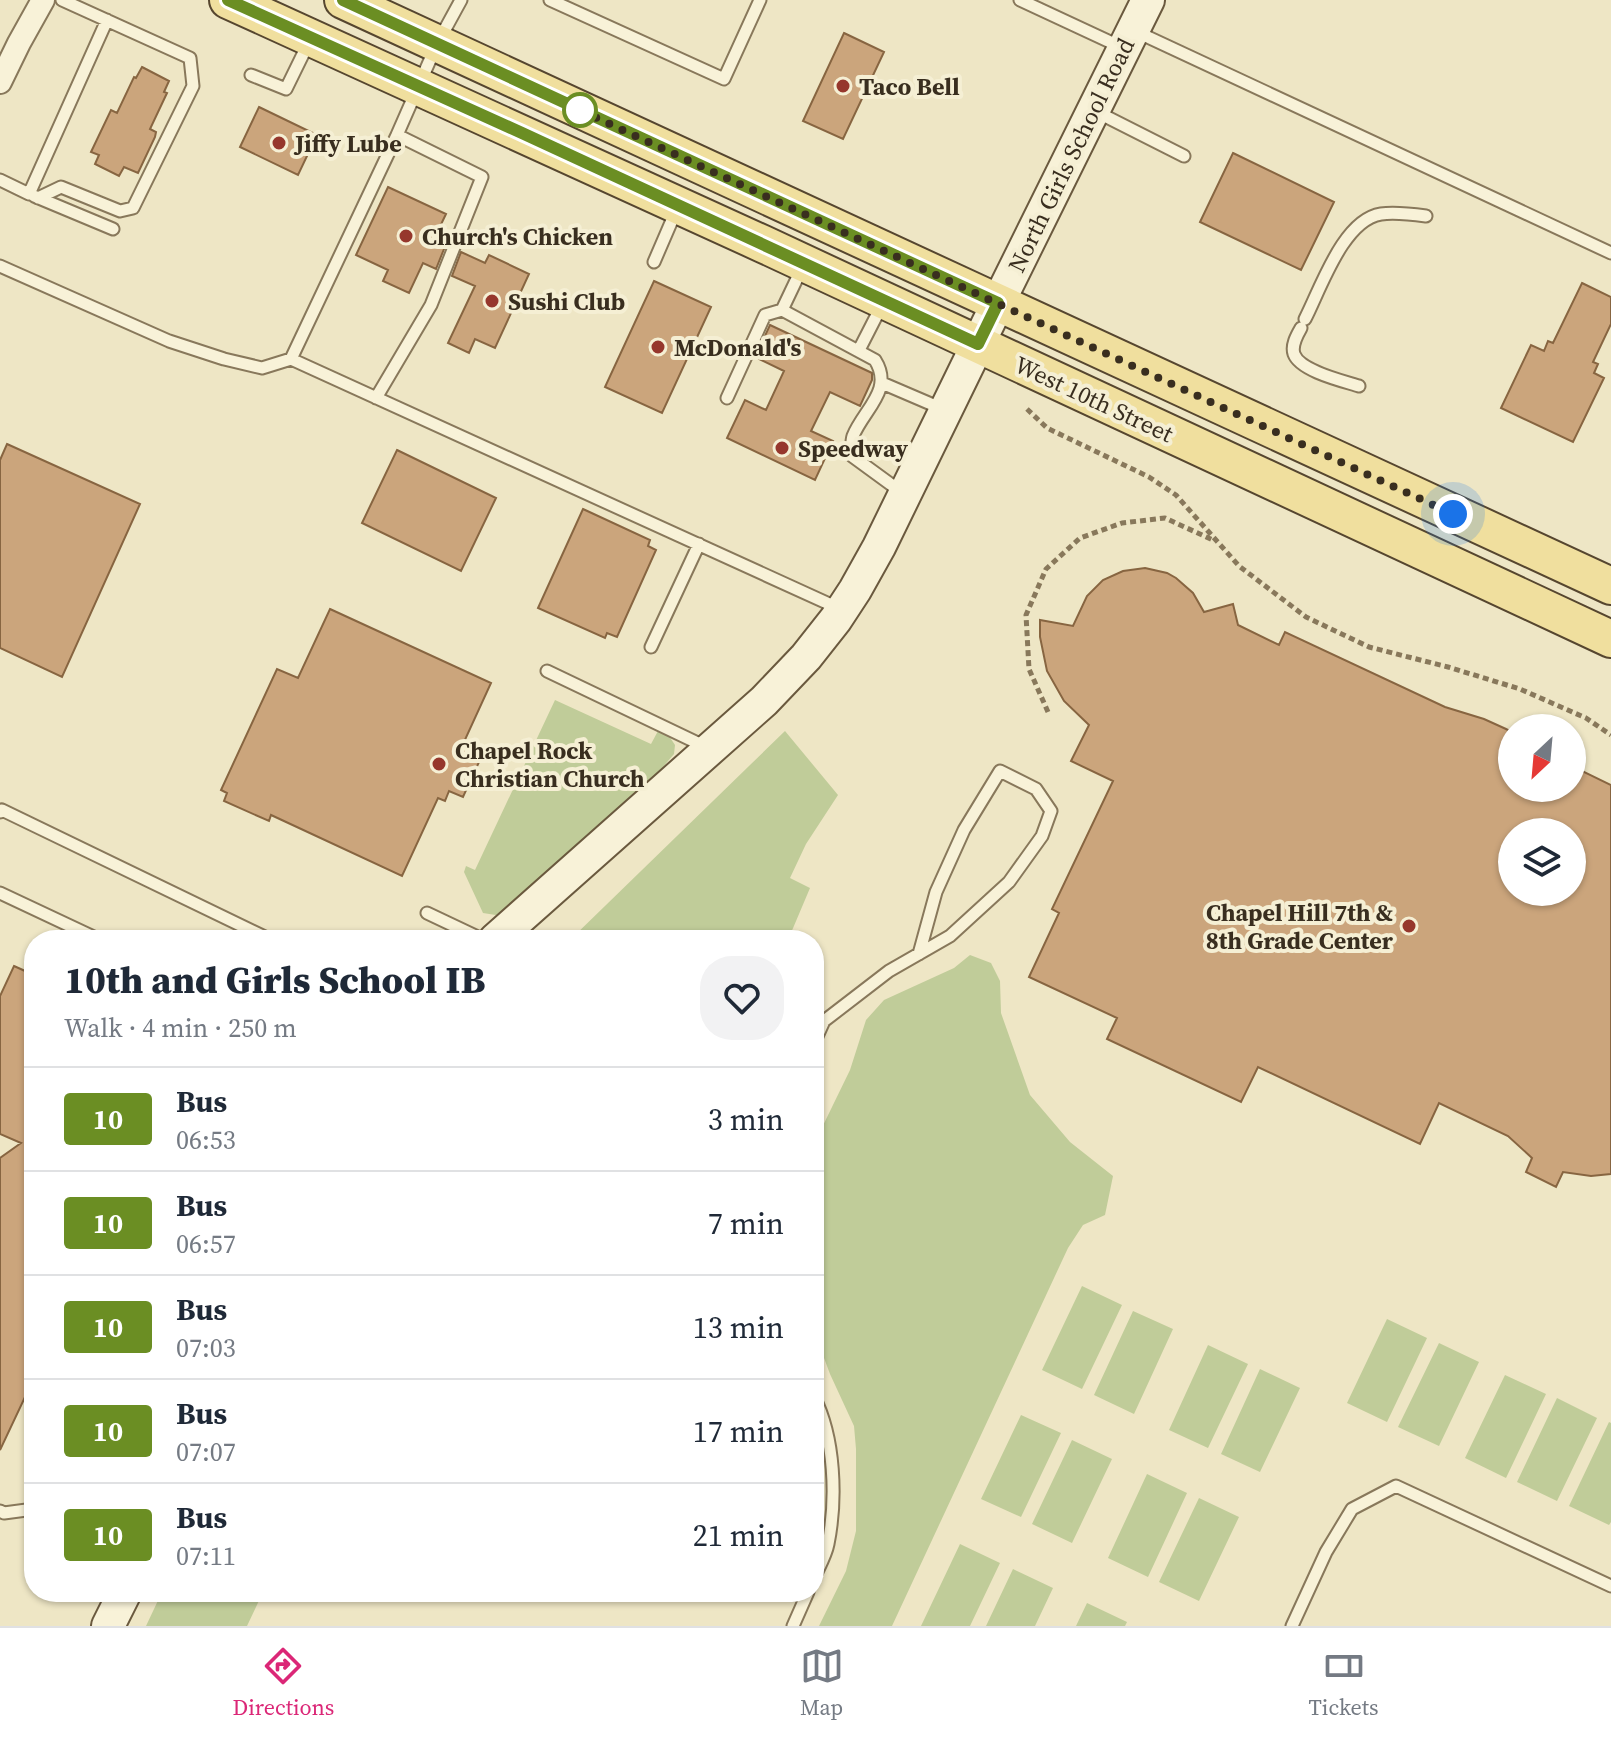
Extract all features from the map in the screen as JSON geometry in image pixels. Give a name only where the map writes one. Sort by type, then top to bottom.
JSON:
[{"type":"main road","name":"West 10th Street","points":[[228,0],[419,87],[594,172],[678,205],[1611,639]]},
{"type":"main road","name":"West 10th Street","points":[[343,0],[1611,586]]},
{"type":"main road","name":"North Girls School Road","points":[[506,930],[764,701],[814,647],[842,610],[867,570],[905,495],[1148,0]]},
{"type":"main road","points":[[108,1626],[120,1602]]},
{"type":"street","points":[[0,82],[43,0]]},
{"type":"lane","points":[[34,196],[61,187],[120,211],[133,208],[193,86],[190,58],[62,0]]},
{"type":"lane","points":[[291,359],[437,44],[461,0]]},
{"type":"lane","points":[[550,0],[724,79],[760,0]]},
{"type":"lane","points":[[1020,0],[1129,39],[1611,253]]},
{"type":"lane","points":[[34,196],[107,20]]},
{"type":"lane","points":[[251,75],[286,89],[311,37]]},
{"type":"lane","points":[[1094,110],[1184,156]]},
{"type":"lane","points":[[376,398],[431,305],[482,177],[397,135]]},
{"type":"lane","points":[[0,180],[113,229]]},
{"type":"lane","points":[[654,262],[678,205]]},
{"type":"lane","points":[[1359,386],[1328,377],[1302,364],[1294,355],[1294,345],[1342,242],[1359,224],[1379,214],[1426,216]]},
{"type":"lane","points":[[782,310],[804,264]]},
{"type":"lane","points":[[0,266],[169,341],[224,359],[262,368],[291,359],[842,610]]},
{"type":"lane","points":[[859,350],[885,301]]},
{"type":"lane","points":[[727,398],[765,315],[782,310],[859,350],[875,360],[881,369],[882,386],[852,439],[852,456],[905,495]]},
{"type":"lane","points":[[882,383],[946,410]]},
{"type":"lane","points":[[651,647],[699,544]]},
{"type":"lane","points":[[547,671],[710,749]]},
{"type":"lane","points":[[824,1021],[889,971],[919,954],[950,936],[1009,882],[1042,836],[1051,811],[1036,789],[1000,771],[964,830],[936,892],[919,954]]},
{"type":"lane","points":[[0,812],[2,810],[250,930]]},
{"type":"lane","points":[[0,893],[79,930]]},
{"type":"lane","points":[[427,913],[463,930]]},
{"type":"lane","points":[[824,1428],[831,1450],[833,1507],[824,1556]]},
{"type":"lane","points":[[1292,1626],[1326,1552],[1352,1509],[1396,1486],[1611,1586]]},
{"type":"lane","points":[[0,1511],[24,1510]]},
{"type":"lane","points":[[793,1626],[804,1602]]},
{"type":"path","points":[[1027,409],[1047,428],[1149,477],[1176,495],[1239,566],[1306,617],[1369,647],[1520,689],[1586,718],[1611,735]]},
{"type":"path","points":[[1048,712],[1029,669],[1026,615],[1046,569],[1080,538],[1122,523],[1165,518],[1219,544]]},
{"type":"green space","points":[[555,700],[651,744],[658,731],[669,736],[675,745],[674,754],[650,782],[502,916],[483,913],[464,872],[466,866],[475,870]]},
{"type":"green space","points":[[785,731],[838,795],[806,844],[790,878],[810,888],[792,930],[580,930]]},
{"type":"green space","points":[[970,955],[991,963],[1000,981],[1001,1013],[1030,1095],[1070,1142],[1113,1176],[1105,1215],[1083,1225],[1068,1248],[892,1626],[819,1626],[846,1571],[856,1531],[854,1426],[824,1358],[824,1123],[850,1070],[866,1020],[884,1000],[954,968]]},
{"type":"green space","points":[[1082,1286],[1122,1305],[1082,1389],[1042,1370]]},
{"type":"green space","points":[[1133,1311],[1173,1329],[1134,1414],[1094,1395]]},
{"type":"green space","points":[[1387,1319],[1427,1338],[1387,1422],[1347,1403]]},
{"type":"green space","points":[[1439,1343],[1479,1362],[1439,1446],[1398,1427]]},
{"type":"green space","points":[[1208,1345],[1248,1364],[1208,1448],[1169,1430]]},
{"type":"green space","points":[[1260,1369],[1300,1388],[1260,1472],[1221,1454]]},
{"type":"green space","points":[[1505,1375],[1546,1394],[1506,1478],[1465,1458]]},
{"type":"green space","points":[[1557,1398],[1597,1418],[1557,1501],[1517,1482]]},
{"type":"green space","points":[[1021,1415],[1061,1433],[1021,1517],[981,1499]]},
{"type":"green space","points":[[1609,1422],[1611,1522],[1609,1525],[1569,1506]]},
{"type":"green space","points":[[1072,1440],[1112,1459],[1072,1543],[1032,1524]]},
{"type":"green space","points":[[1147,1474],[1187,1493],[1148,1577],[1108,1558]]},
{"type":"green space","points":[[1199,1498],[1239,1517],[1199,1601],[1159,1582]]},
{"type":"green space","points":[[960,1544],[1000,1563],[970,1626],[921,1626]]},
{"type":"green space","points":[[1013,1569],[1053,1588],[1035,1626],[986,1626]]},
{"type":"green space","points":[[157,1602],[258,1602],[247,1626],[146,1626]]},
{"type":"green space","points":[[1087,1603],[1127,1622],[1125,1626],[1076,1626]]},
{"type":"building","name":"Taco Bell","points":[[844,33],[884,52],[843,139],[803,121]]},
{"type":"building","points":[[142,67],[169,81],[164,92],[167,93],[150,129],[156,132],[155,137],[138,173],[124,167],[119,176],[95,164],[99,155],[91,152],[111,110],[117,113]]},
{"type":"building","points":[[259,107],[317,135],[298,175],[240,147]]},
{"type":"building","points":[[1233,153],[1334,202],[1301,270],[1200,222]]},
{"type":"building","points":[[388,187],[446,214],[434,239],[446,244],[436,269],[423,263],[409,293],[383,281],[388,270],[356,255]]},
{"type":"building","name":"Sushi Club","points":[[461,252],[485,263],[489,255],[529,274],[495,348],[475,339],[469,353],[448,343],[475,286],[452,276]]},
{"type":"building","name":"McDonald's","points":[[654,281],[711,307],[662,413],[605,387]]},
{"type":"building","points":[[1582,283],[1611,297],[1611,324],[1593,362],[1598,364],[1594,373],[1604,378],[1573,442],[1501,408],[1531,345],[1544,351],[1548,341],[1553,343]]},
{"type":"building","points":[[770,325],[872,373],[860,406],[830,392],[811,431],[833,441],[815,480],[727,438],[745,400],[766,410],[784,371],[755,357]]},
{"type":"building","points":[[7,444],[140,504],[62,677],[0,648],[0,460]]},
{"type":"building","points":[[397,450],[496,498],[461,571],[362,523]]},
{"type":"building","points":[[583,509],[650,540],[648,546],[656,550],[617,637],[607,633],[605,638],[538,608]]},
{"type":"building","points":[[1145,568],[1167,573],[1193,593],[1204,612],[1233,604],[1238,625],[1279,645],[1285,632],[1445,707],[1498,726],[1498,802],[1586,802],[1586,773],[1611,785],[1611,1174],[1591,1176],[1563,1172],[1556,1187],[1526,1172],[1532,1158],[1508,1136],[1439,1103],[1420,1144],[1258,1067],[1241,1102],[1107,1039],[1117,1018],[1029,977],[1059,913],[1052,909],[1113,781],[1071,761],[1089,725],[1064,701],[1047,671],[1040,620],[1073,626],[1087,596],[1103,580],[1123,571]]},
{"type":"building","points":[[330,609],[491,683],[463,744],[470,748],[467,756],[479,762],[463,797],[449,791],[445,801],[438,798],[402,876],[271,815],[269,821],[224,801],[227,793],[221,790],[277,669],[298,678]]},
{"type":"building","points":[[14,966],[24,970],[24,1399],[0,1450],[0,1158],[21,1143],[0,1134],[0,996]]},
{"type":"bus line","name":"10","points":[[228,0],[978,344],[998,303],[343,0]]},
{"type":"place","name":"Taco Bell","points":[[843,86]]},
{"type":"place","name":"Jiffy Lube","points":[[279,143]]},
{"type":"place","name":"Church's Chicken","points":[[406,236]]},
{"type":"place","name":"Sushi Club","points":[[492,301]]},
{"type":"place","name":"McDonald's","points":[[658,347]]},
{"type":"place","name":"Speedway","points":[[782,448]]},
{"type":"place","name":"Chapel Rock Christian Church","points":[[439,764]]},
{"type":"place","name":"Chapel Hill 7th & 8th Grade Center","points":[[1409,926]]},
{"type":"route","points":[[580,110],[575,108],[1453,514]]}]
